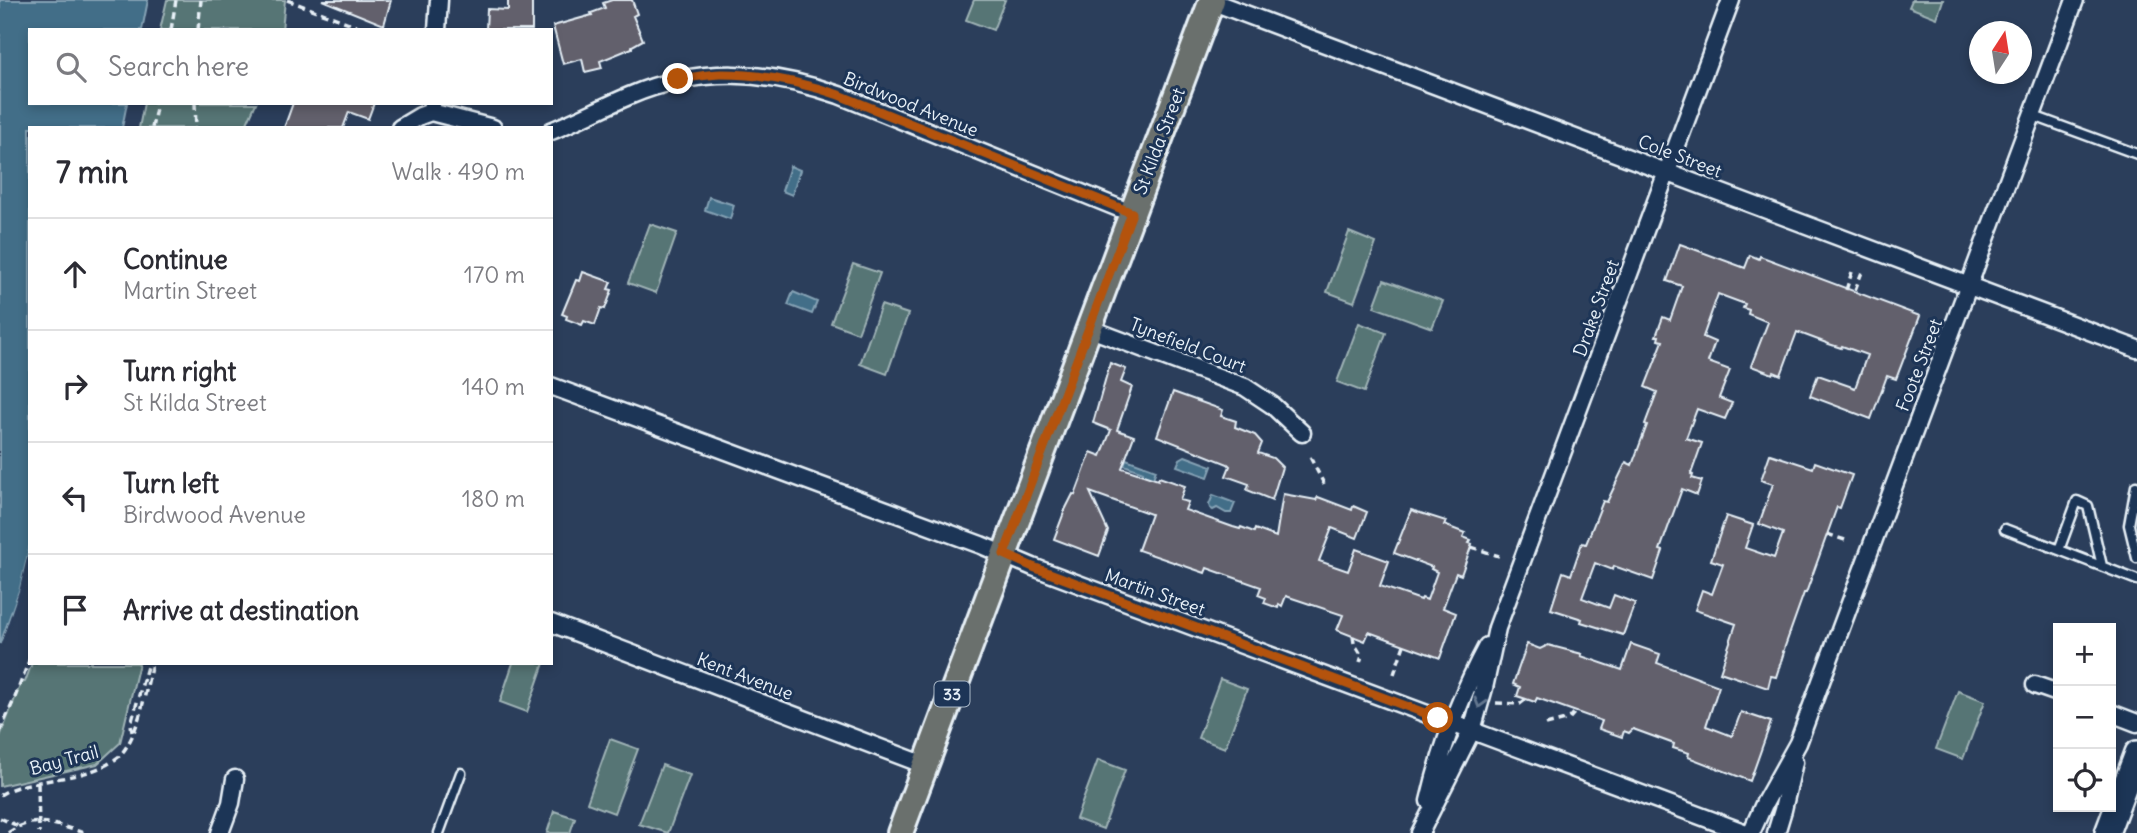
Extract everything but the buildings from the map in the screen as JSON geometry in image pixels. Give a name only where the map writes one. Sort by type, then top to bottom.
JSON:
[{"type":"main road","name":"St Kilda Street","points":[[900,833],[1211,0]]},
{"type":"main road","points":[[2107,833],[2135,764]]},
{"type":"street","points":[[437,28],[439,0]]},
{"type":"street","name":"Cole Street","points":[[1211,0],[2137,349]]},
{"type":"street","name":"Drake Street","points":[[1423,826],[1472,730],[1497,628],[1731,0]]},
{"type":"street","name":"Foote Street","points":[[1776,833],[1798,743],[2075,0]]},
{"type":"street","name":"Birdwood Avenue","points":[[553,130],[630,96],[678,79],[720,74],[762,76],[807,84],[839,95],[1132,213]]},
{"type":"street","points":[[403,126],[432,107],[487,126]]},
{"type":"street","name":"Tynefield Court","points":[[1088,328],[1245,387],[1272,405],[1302,433]]},
{"type":"street","name":"Martin Street","points":[[553,387],[1746,833]]},
{"type":"street","name":"Kent Avenue","points":[[553,624],[925,765]]},
{"type":"street","name":"Drake Street","points":[[1423,826],[1438,761],[1451,722],[1467,682],[1497,628]]},
{"type":"street","points":[[2035,685],[2053,692]]},
{"type":"street","points":[[2116,715],[2137,723]]},
{"type":"street","name":"Foote Street","points":[[1751,833],[1798,743]]},
{"type":"street","points":[[220,833],[231,803],[235,779]]},
{"type":"lane","points":[[2031,116],[2137,154]]},
{"type":"lane","points":[[2136,486],[2129,525],[2137,558]]},
{"type":"lane","points":[[2059,550],[2077,501],[2088,506],[2102,566]]},
{"type":"lane","points":[[2005,529],[2137,580]]},
{"type":"lane","points":[[439,833],[461,773]]},
{"type":"path","points":[[171,28],[176,0]]},
{"type":"path","points":[[198,28],[201,0]]},
{"type":"path","points":[[287,0],[363,28]]},
{"type":"path","points":[[152,126],[157,105]]},
{"type":"path","points":[[195,105],[196,126]]},
{"type":"path","points":[[1846,290],[1853,269]]},
{"type":"path","points":[[1855,290],[1862,272]]},
{"type":"path","points":[[1310,457],[1324,484]]},
{"type":"path","points":[[1827,534],[1848,541]]},
{"type":"path","points":[[1471,547],[1499,556]]},
{"type":"path","points":[[1353,636],[1362,656],[1360,662]]},
{"type":"path","points":[[1394,674],[1404,645]]},
{"type":"path","points":[[0,731],[28,664]]},
{"type":"path","name":"Bay Trail","points":[[0,795],[19,787],[102,767],[118,757],[132,738],[131,724],[149,665]]},
{"type":"path","points":[[1496,703],[1520,704],[1526,699]]},
{"type":"path","points":[[1546,725],[1569,719],[1575,712]]},
{"type":"path","points":[[38,783],[39,833]]},
{"type":"path","points":[[0,818],[18,826]]},
{"type":"path","points":[[8,833],[27,822],[38,822],[86,833]]},
{"type":"green space","points":[[167,0],[285,0],[282,28],[160,28]]},
{"type":"green space","points":[[974,0],[1005,0],[993,30],[966,20]]},
{"type":"green space","points":[[1912,0],[1943,0],[1937,18],[1909,7]]},
{"type":"green space","points":[[144,105],[255,105],[246,126],[139,126]]},
{"type":"green space","points":[[650,224],[677,233],[656,293],[628,283]]},
{"type":"green space","points":[[1349,232],[1376,243],[1354,302],[1327,292]]},
{"type":"green space","points":[[853,264],[880,273],[858,333],[831,323]]},
{"type":"green space","points":[[1384,280],[1443,301],[1432,328],[1374,307]]},
{"type":"green space","points":[[881,305],[908,314],[887,374],[860,364]]},
{"type":"green space","points":[[1359,323],[1386,333],[1364,392],[1337,382]]},
{"type":"green space","points":[[31,665],[139,665],[120,743],[97,764],[0,786],[0,737],[21,683],[25,682]]},
{"type":"green space","points":[[512,665],[543,665],[527,712],[500,702]]},
{"type":"green space","points":[[1220,679],[1247,689],[1225,748],[1198,738]]},
{"type":"green space","points":[[1958,691],[1985,701],[1963,759],[1936,749]]},
{"type":"green space","points":[[610,739],[638,749],[614,813],[587,803]]},
{"type":"green space","points":[[1098,760],[1125,770],[1103,829],[1076,819]]},
{"type":"green space","points":[[662,765],[690,775],[668,833],[639,824]]},
{"type":"green space","points":[[554,811],[575,818],[570,833],[547,833]]},
{"type":"water","points":[[0,0],[148,0],[142,28],[28,28],[28,105],[127,105],[122,126],[28,126],[28,554],[20,588],[0,644]]},
{"type":"water","points":[[790,166],[800,170],[792,195],[782,191]]},
{"type":"water","points":[[709,197],[734,205],[730,219],[705,210]]},
{"type":"water","points":[[793,292],[817,302],[812,314],[788,305]]},
{"type":"water","points":[[1185,456],[1212,466],[1208,477],[1177,466]]},
{"type":"water","points":[[1126,459],[1156,470],[1152,481],[1142,477],[1143,472],[1124,465]]},
{"type":"water","points":[[1213,495],[1235,503],[1231,513],[1210,508]]},
{"type":"pier","points":[[28,554],[24,589],[0,647],[20,588]]},
{"type":"route","points":[[678,79],[720,74],[762,76],[807,84],[1132,213],[1004,554],[1438,718]]}]
